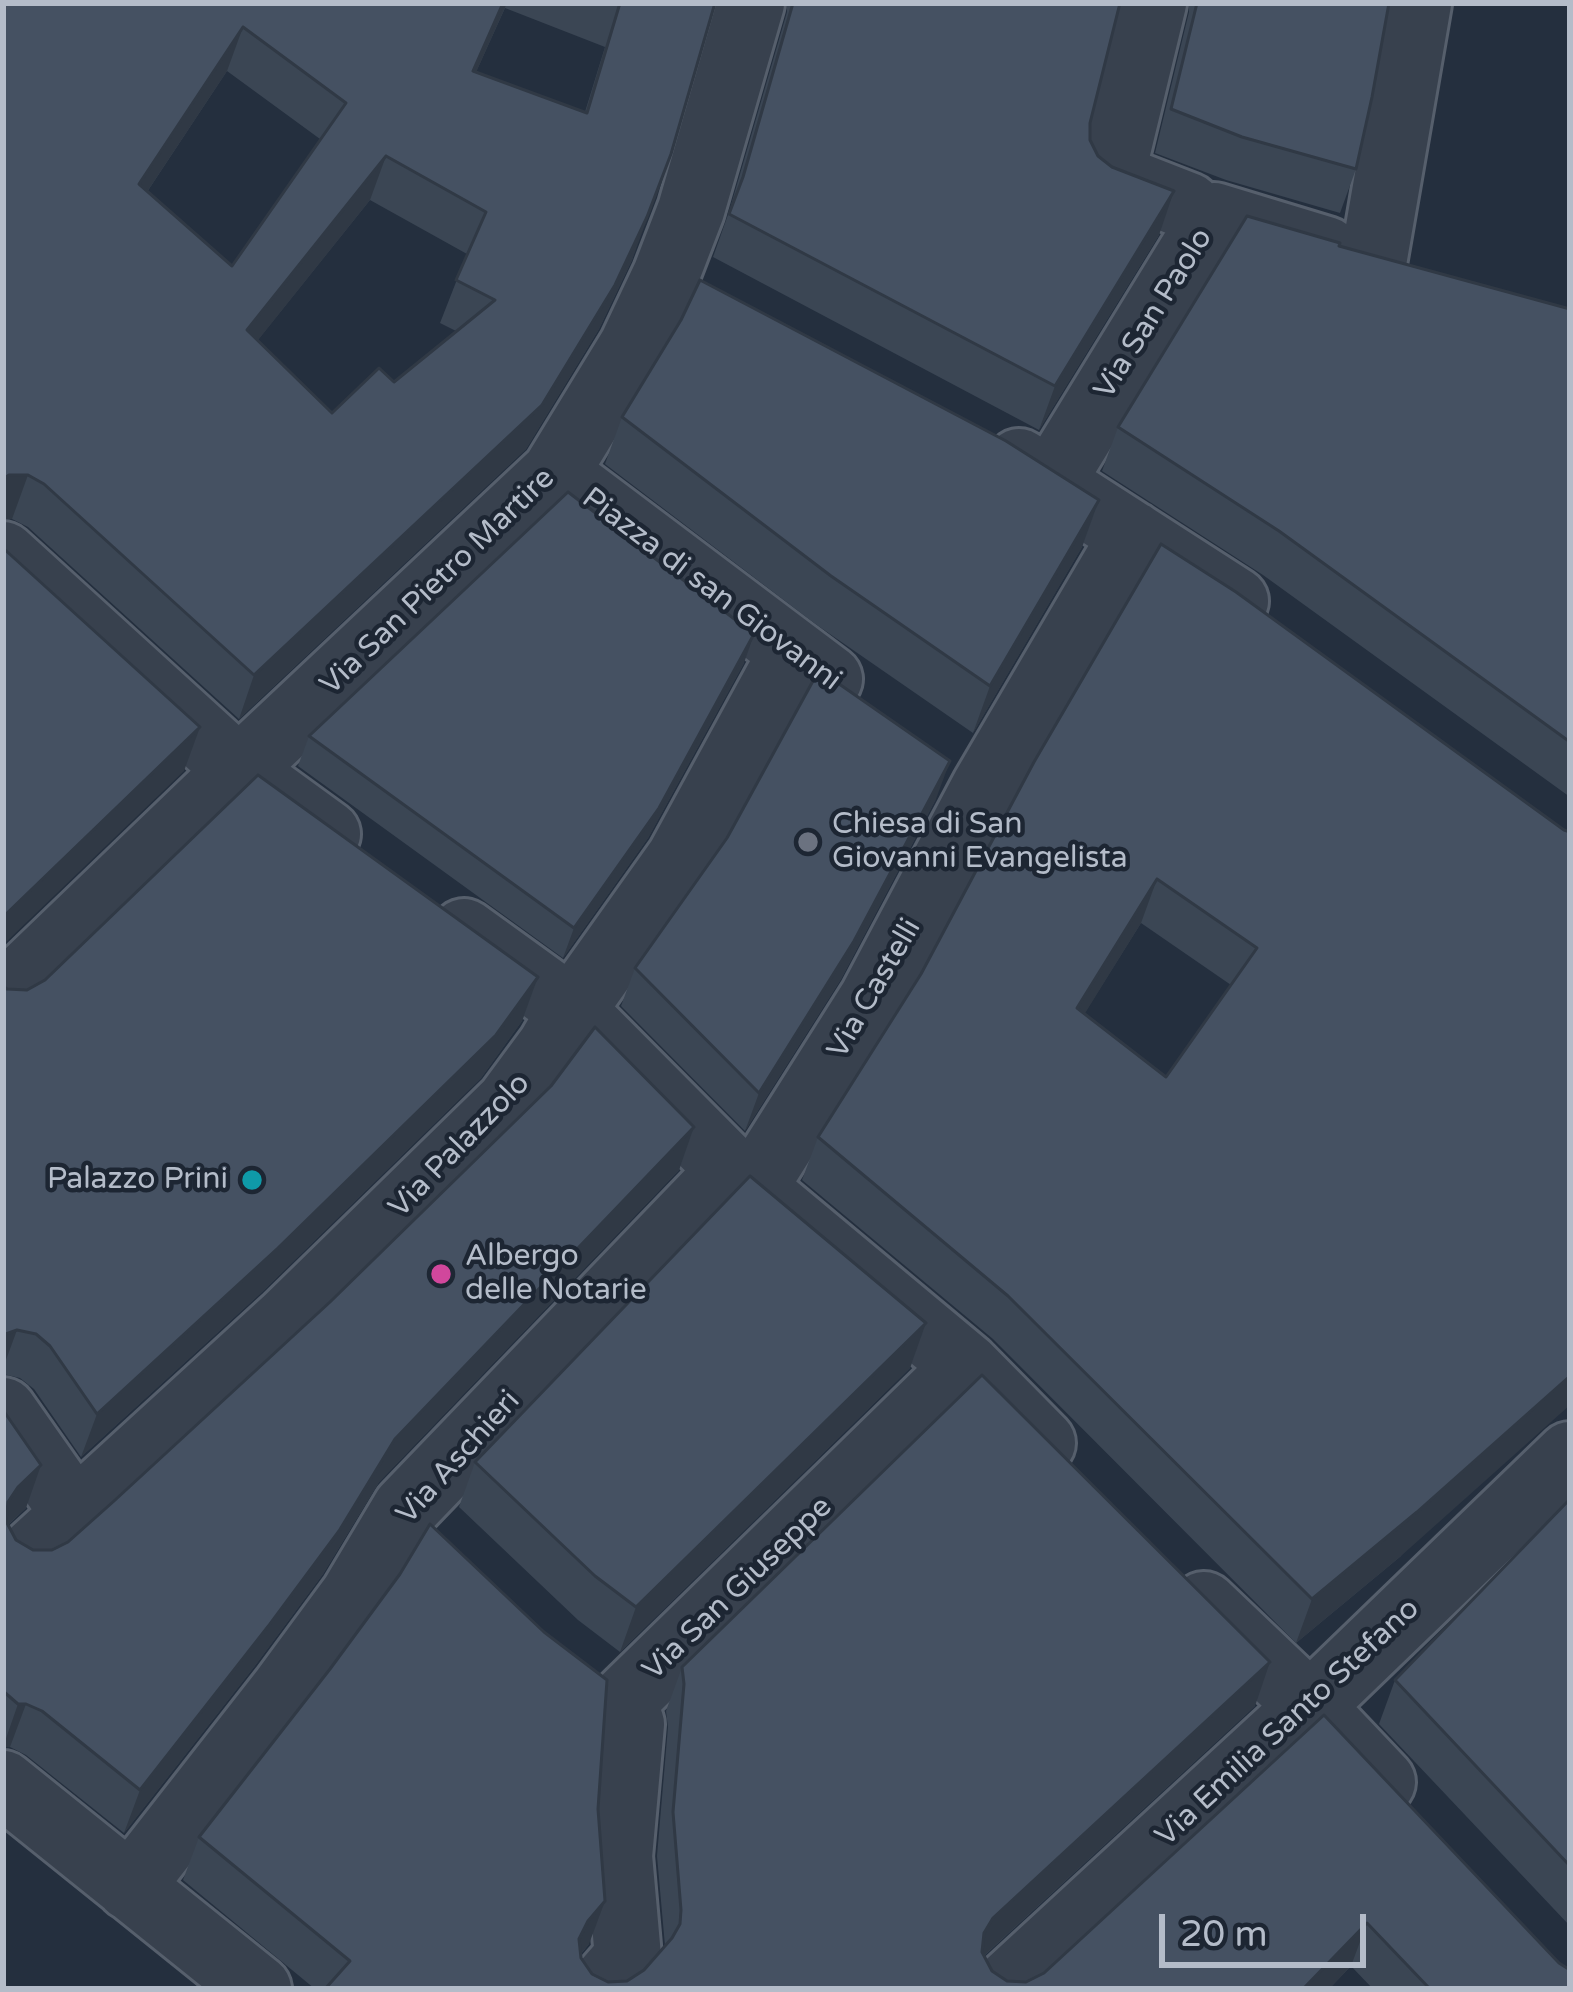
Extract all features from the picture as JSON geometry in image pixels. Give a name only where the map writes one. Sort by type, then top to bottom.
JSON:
[{"type":"street","name":"Via San Pietro Martire","points":[[7,986],[555,473],[632,346],[666,274],[691,210],[751,3]]},
{"type":"street","points":[[1153,3],[1111,176],[1214,216]]},
{"type":"street","name":"Via San Paolo","points":[[1051,482],[1214,216],[1400,271],[1418,3]]},
{"type":"street","points":[[666,274],[727,307]]},
{"type":"street","points":[[968,434],[1051,482],[1278,632]]},
{"type":"street","name":"Piazza di san Giovanni","points":[[555,473],[869,707]]},
{"type":"street","name":"Via Castelli","points":[[742,1179],[873,998],[966,774],[1133,536]]},
{"type":"street","points":[[3,555],[239,770],[572,1010],[742,1179],[966,1366],[1082,1483]]},
{"type":"street","name":"Via Palazzolo","points":[[27,1558],[288,1319],[509,1102],[680,858],[792,653]]},
{"type":"street","name":"Via Aschieri","points":[[130,1887],[354,1595],[406,1508],[742,1179]]},
{"type":"street","name":"Via San Giuseppe","points":[[600,1989],[628,1957],[619,1856],[631,1724],[623,1701],[966,1366]]},
{"type":"street","points":[[3,1411],[76,1515]]},
{"type":"street","name":"Via Emilia Santo Stefano","points":[[1003,1989],[1310,1706],[1570,1455]]},
{"type":"street","points":[[406,1508],[455,1555]]},
{"type":"street","points":[[1165,1566],[1310,1706],[1424,1826]]},
{"type":"street","points":[[571,1662],[623,1701]]},
{"type":"street","points":[[3,1784],[258,1989]]},
{"type":"building","points":[[3,3],[503,3],[473,71],[587,113],[620,3],[715,3],[671,154],[647,217],[615,285],[542,405],[254,675],[44,484],[28,475],[3,479]],"holes":[[[243,27],[346,103],[232,266],[139,184]],[[386,156],[486,212],[456,280],[495,300],[394,382],[379,368],[332,413],[247,330]]]},
{"type":"building","points":[[793,3],[1120,3],[1090,123],[1090,140],[1098,156],[1112,167],[1174,191],[1055,386],[729,214]]},
{"type":"building","points":[[1197,3],[1389,3],[1356,169],[1242,137],[1171,109]]},
{"type":"building","points":[[1247,216],[1570,309],[1570,742],[1279,531],[1118,427]]},
{"type":"building","points":[[700,280],[1006,441],[1099,500],[990,686],[831,576],[622,417]]},
{"type":"building","points":[[568,492],[754,634],[659,808],[574,928],[309,736]]},
{"type":"building","points":[[1161,544],[1236,592],[1570,832],[1570,1376],[1312,1599],[1008,1296],[818,1137],[921,974],[1034,762]],"holes":[[[1157,879],[1257,948],[1166,1077],[1077,1008]]]},
{"type":"building","points":[[3,548],[200,727],[3,917]]},
{"type":"building","points":[[819,670],[950,761],[854,941],[759,1093],[635,968],[727,838]]},
{"type":"building","points":[[258,775],[538,977],[496,1035],[278,1248],[97,1414],[50,1346],[36,1334],[17,1330],[3,1335],[3,986],[27,990],[45,980]]},
{"type":"building","points":[[595,1027],[694,1127],[395,1439],[339,1531],[140,1790],[42,1711],[18,1704],[3,1691],[3,1410],[41,1465],[8,1502],[6,1521],[16,1540],[33,1550],[52,1550],[68,1542],[114,1501],[330,1302],[551,1086]]},
{"type":"building","points":[[750,1176],[926,1323],[636,1607],[595,1576],[475,1462]]},
{"type":"building","points":[[982,1375],[1270,1662],[993,1918],[984,1933],[982,1952],[992,1971],[1007,1981],[1026,1982],[1044,1973],[1324,1715],[1570,1970],[1570,1989],[1430,1989],[1367,1923],[1303,1989],[325,1989],[350,1961],[199,1837],[330,1669],[400,1574],[430,1524],[544,1632],[607,1680],[598,1809],[605,1901],[579,1939],[581,1958],[592,1974],[608,1982],[627,1981],[644,1970],[680,1924],[673,1812],[682,1667]]},
{"type":"building","points":[[1570,1499],[1570,1866],[1395,1680]]},
{"type":"place","name":"Chiesa di San Giovanni Evangelista","points":[[808,842]]},
{"type":"place","name":"Palazzo Prini","points":[[252,1180]]},
{"type":"place","name":"Albergo delle Notarie","points":[[441,1274]]}]
